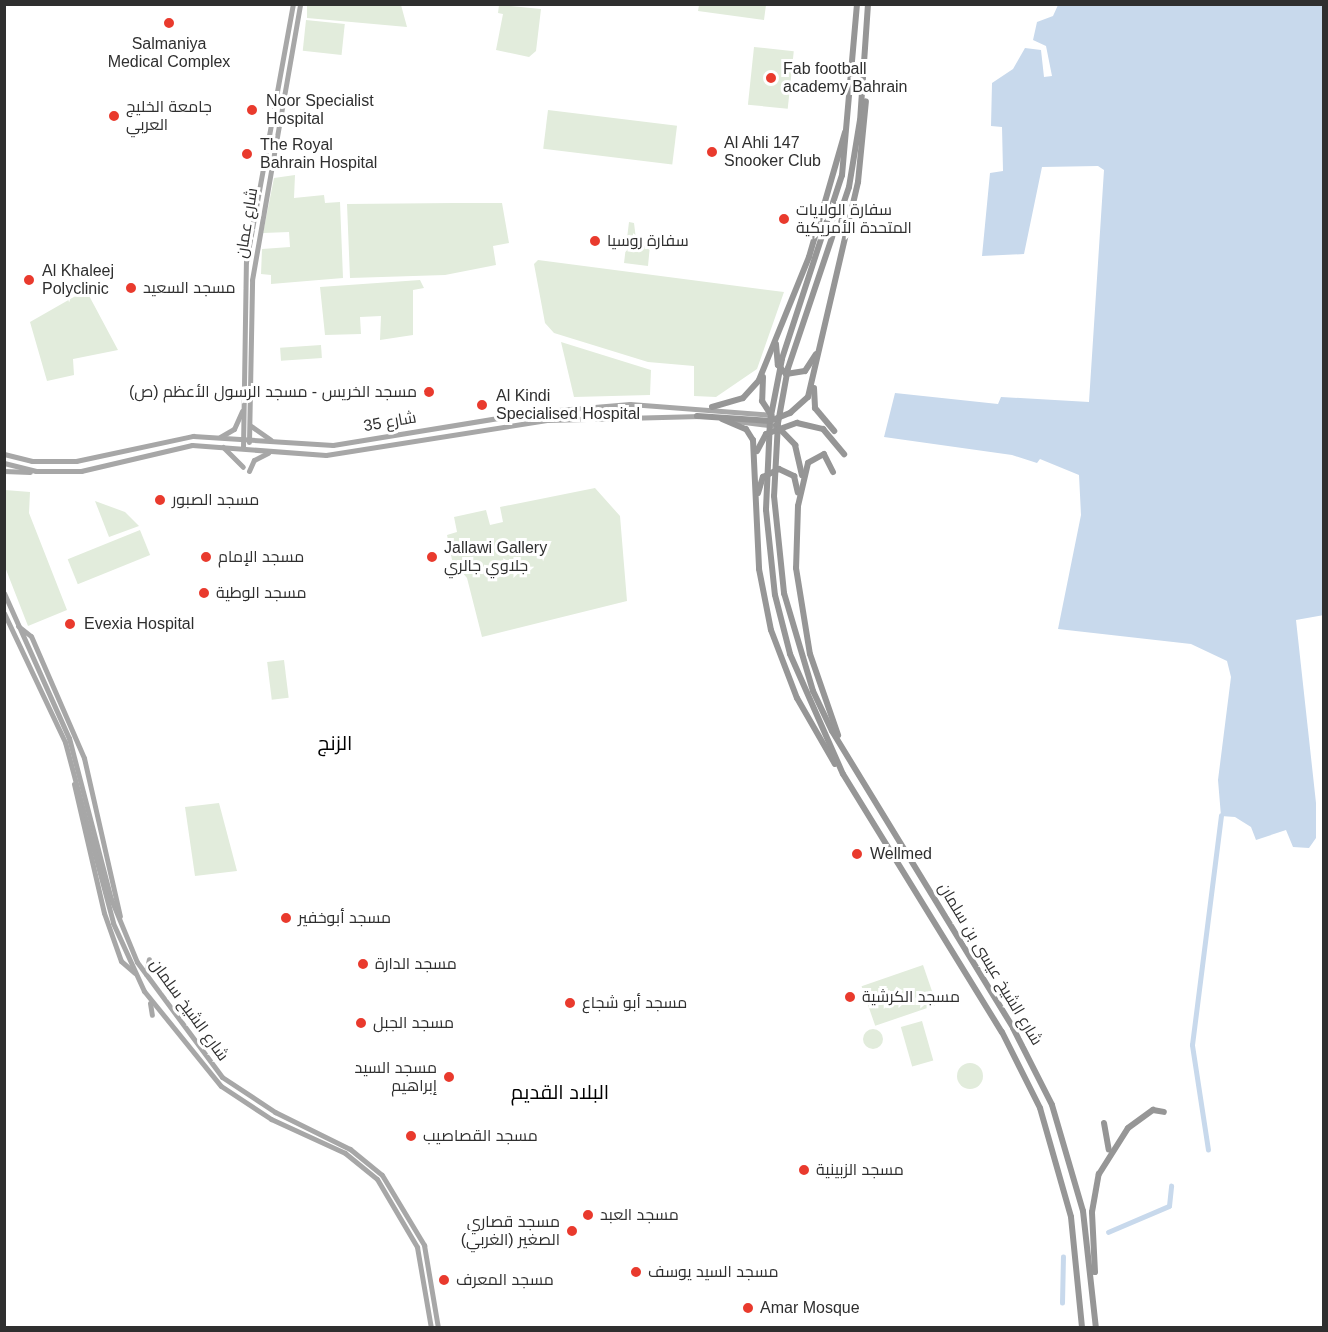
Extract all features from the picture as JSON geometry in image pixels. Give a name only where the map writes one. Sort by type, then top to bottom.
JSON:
[{"type":"highway","name":"شارع الشيخ عيسى بن سلمان","points":[[856,4],[850,117],[834,211],[787,340],[773,398],[765,481],[769,555],[782,622],[805,692],[843,774],[1002,1032],[1040,1107],[1071,1217],[1082,1328]]},
{"type":"highway","name":"شارع الشيخ عيسى بن سلمان","points":[[868,4],[863,92],[845,203],[796,342],[779,414],[774,480],[791,624],[813,691],[854,771],[1034,1063],[1077,1182],[1094,1297],[1096,1328]]},
{"type":"highway","points":[[834,431],[815,408],[815,377],[821,340],[858,182],[865,125],[863,92]]},
{"type":"highway","points":[[712,407],[750,394],[764,368],[830,195],[850,117]]},
{"type":"highway","points":[[783,320],[775,355],[786,374],[808,368],[821,340]]},
{"type":"highway","points":[[764,368],[762,401],[784,427],[800,456],[802,485]]},
{"type":"highway","points":[[697,416],[775,418],[803,404],[815,377]]},
{"type":"highway","points":[[757,413],[775,418]]},
{"type":"highway","points":[[722,419],[750,433],[755,477]]},
{"type":"highway","points":[[843,774],[812,728],[774,639],[759,569],[755,477],[759,441],[784,427],[819,427],[844,454]]},
{"type":"highway","points":[[833,472],[828,456],[814,455],[802,485],[798,506],[796,568],[806,637],[854,771]]},
{"type":"highway","points":[[755,509],[763,477],[779,469],[794,476],[798,506]]},
{"type":"highway","points":[[1104,1162],[1133,1123],[1153,1110],[1164,1112]]},
{"type":"highway","points":[[1094,1297],[1092,1212],[1110,1137],[1104,1124]]},
{"type":"main road","name":"شارع عمان","points":[[246,448],[243,410],[246,262],[292,4]]},
{"type":"main road","name":"شارع عمان","points":[[246,440],[249,420],[252,280],[300,4]]},
{"type":"main road","name":"شارع 35","points":[[4,453],[15,457],[76,461],[166,439],[218,438],[278,443],[342,444],[556,409],[712,407],[757,413]]},
{"type":"main road","points":[[218,438],[234,429],[243,410]]},
{"type":"main road","name":"شارع 35","points":[[4,463],[36,471],[81,471],[172,447],[216,445],[271,452],[341,453],[586,417],[697,416],[784,427]]},
{"type":"main road","points":[[249,420],[255,434],[278,443]]},
{"type":"main road","points":[[216,445],[230,450],[243,467]]},
{"type":"main road","points":[[249,471],[254,460],[271,452]]},
{"type":"main road","points":[[4,471],[36,471]]},
{"type":"main road","name":"شارع الشيخ سلمان","points":[[4,593],[76,760],[121,924],[146,976],[222,1077],[275,1112],[336,1140],[382,1175],[408,1210],[423,1245],[438,1328]]},
{"type":"main road","name":"شارع الشيخ سلمان","points":[[4,613],[51,708],[75,779],[106,912],[122,961],[135,973],[144,991],[166,1019],[238,1099],[345,1153],[377,1179],[411,1232],[431,1312],[429,1328]]},
{"type":"main road","points":[[18,626],[32,636],[84,758],[121,924]]},
{"type":"main road","points":[[76,760],[84,758]]},
{"type":"main road","points":[[146,976],[149,959]]},
{"type":"main road","points":[[144,991],[153,1016],[166,1019]]},
{"type":"green space","points":[[307,4],[401,5],[407,27],[307,18]]},
{"type":"green space","points":[[699,4],[766,5],[764,20],[698,11]]},
{"type":"green space","points":[[499,5],[541,9],[536,51],[529,57],[496,50],[503,14],[498,13]]},
{"type":"green space","points":[[306,20],[345,24],[342,55],[303,51]]},
{"type":"green space","name":"Fab football academy Bahrain","points":[[754,47],[794,51],[788,109],[748,105]]},
{"type":"green space","points":[[548,110],[677,126],[672,165],[543,149]]},
{"type":"green space","points":[[295,175],[294,198],[324,195],[325,203],[340,202],[343,278],[271,284],[271,275],[261,274],[262,249],[290,247],[289,232],[263,233],[274,178]]},
{"type":"green space","points":[[502,203],[509,243],[493,246],[496,265],[445,275],[350,278],[347,204]]},
{"type":"green space","points":[[629,222],[634,223],[637,247],[650,245],[648,266],[624,263]]},
{"type":"green space","points":[[538,260],[784,292],[757,369],[716,397],[694,396],[694,366],[648,362],[554,333],[545,323],[534,264]]},
{"type":"green space","points":[[420,280],[424,288],[413,290],[413,335],[380,340],[381,316],[360,317],[361,334],[325,335],[320,287]]},
{"type":"green space","points":[[86,290],[118,350],[73,359],[74,375],[47,381],[30,322]]},
{"type":"green space","points":[[561,342],[651,370],[650,395],[574,397]]},
{"type":"green space","points":[[321,345],[322,358],[281,361],[280,348]]},
{"type":"green space","points":[[595,488],[620,516],[627,601],[482,637],[467,578],[452,560],[447,535],[457,532],[454,517],[486,510],[490,525],[503,522],[500,507]]},
{"type":"green space","points":[[5,490],[30,492],[29,513],[67,610],[28,626],[5,567]]},
{"type":"green space","points":[[95,501],[125,512],[139,526],[109,537]]},
{"type":"green space","points":[[140,530],[150,555],[78,584],[68,559]]},
{"type":"green space","points":[[284,660],[289,698],[272,700],[267,662]]},
{"type":"green space","points":[[219,803],[237,871],[195,876],[185,807]]},
{"type":"green space","points":[[923,965],[937,1005],[875,1026],[862,986]]},
{"type":"green space","points":[[922,1021],[933,1060],[912,1066],[901,1027]]},
{"type":"green space","points":[[869,1029],[877,1029],[883,1035],[883,1043],[877,1049],[869,1049],[863,1043],[863,1035]]},
{"type":"green space","points":[[970,1063],[979,1067],[983,1076],[979,1085],[970,1089],[961,1085],[957,1076],[961,1067]]},
{"type":"water","points":[[1058,5],[1323,5],[1324,615],[1296,620],[1316,803],[1316,838],[1309,848],[1293,847],[1286,830],[1256,840],[1251,827],[1235,817],[1221,816],[1218,780],[1231,677],[1227,661],[1191,644],[1058,629],[1081,515],[1079,475],[1040,459],[1037,463],[1012,455],[884,437],[895,393],[998,404],[1001,397],[1089,402],[1104,170],[1098,166],[1042,167],[1024,254],[982,256],[990,173],[1003,171],[1002,127],[991,126],[992,83],[1013,69],[1025,48],[1041,50],[1044,77],[1052,76],[1046,46],[1033,40],[1037,22],[1053,16]]},
{"type":"waterway","points":[[1208,1150],[1192,1045],[1221,816]]},
{"type":"waterway","points":[[1108,1232],[1169,1206],[1171,1186]]},
{"type":"waterway","points":[[1062,1303],[1063,1257]]},
{"type":"place","name":"Salmaniya Medical Complex","points":[[169,23]]},
{"type":"place","name":"Fab football academy Bahrain","points":[[771,78]]},
{"type":"place","name":"Noor Specialist Hospital","points":[[252,110]]},
{"type":"place","name":"جامعة الخليج العربي","points":[[114,116]]},
{"type":"place","name":"Al Ahli 147 Snooker Club","points":[[712,152]]},
{"type":"place","name":"The Royal Bahrain Hospital","points":[[247,154]]},
{"type":"place","name":"سفارة الولايات المتحدة الأمريكية","points":[[784,219]]},
{"type":"place","name":"سفارة روسيا","points":[[595,241]]},
{"type":"place","name":"Al Khaleej Polyclinic","points":[[29,280]]},
{"type":"place","name":"مسجد السعيد","points":[[131,288]]},
{"type":"place","name":"مسجد الخريس - مسجد الرسول الأعظم (ص)","points":[[429,392]]},
{"type":"place","name":"Al Kindi Specialised Hospital","points":[[482,405]]},
{"type":"place","name":"مسجد الصبور","points":[[160,500]]},
{"type":"place","name":"مسجد الإمام","points":[[206,557]]},
{"type":"place","name":"Jallawi Gallery جلاوي جالري","points":[[432,557]]},
{"type":"place","name":"مسجد الوطية","points":[[204,593]]},
{"type":"place","name":"Evexia Hospital","points":[[70,624]]},
{"type":"place","name":"Wellmed","points":[[857,854]]},
{"type":"place","name":"مسجد أبوخفير","points":[[286,918]]},
{"type":"place","name":"مسجد الدارة","points":[[363,964]]},
{"type":"place","name":"مسجد الكرشية","points":[[850,997]]},
{"type":"place","name":"مسجد أبو شجاع","points":[[570,1003]]},
{"type":"place","name":"مسجد الجبل","points":[[361,1023]]},
{"type":"place","name":"مسجد السيد إبراهيم","points":[[449,1077]]},
{"type":"place","name":"مسجد القصاصيب","points":[[411,1136]]},
{"type":"place","name":"مسجد الزبينية","points":[[804,1170]]},
{"type":"place","name":"مسجد العبد","points":[[588,1215]]},
{"type":"place","name":"مسجد قصاري الصغير (الغربي)","points":[[572,1231]]},
{"type":"place","name":"مسجد السيد يوسف","points":[[636,1272]]},
{"type":"place","name":"مسجد المعرف","points":[[444,1280]]},
{"type":"place","name":"Amar Mosque","points":[[748,1308]]},
{"type":"district","name":"الزنج","points":[[335,743]]},
{"type":"district","name":"البلاد القديم","points":[[560,1092]]}]
